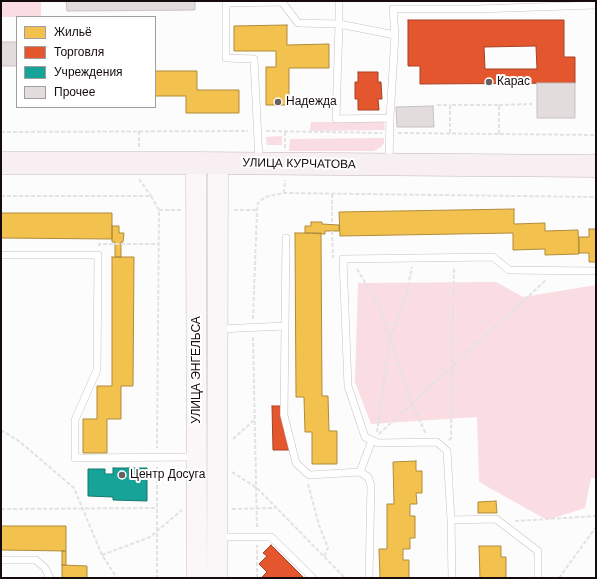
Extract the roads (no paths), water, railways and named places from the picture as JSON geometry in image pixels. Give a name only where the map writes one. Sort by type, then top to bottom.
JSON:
[{"type":"main road","name":"УЛИЦА КУРЧАТОВА","points":[[1,163],[259,163],[596,166]]},
{"type":"main road","name":"УЛИЦА ЭНГЕЛЬСА","points":[[207,163],[217,329],[217,578]]},
{"type":"main road","name":"УЛИЦА ЭНГЕЛЬСА","points":[[197,578],[197,457],[207,163]]},
{"type":"lane","points":[[339,1],[336,118],[390,118]]},
{"type":"lane","points":[[477,1],[477,9]]},
{"type":"lane","points":[[259,163],[256,131],[254,59],[226,58],[226,3],[282,2],[298,23],[339,24],[395,35]]},
{"type":"lane","points":[[389,165],[395,35],[393,9],[477,9],[596,5]]},
{"type":"lane","points":[[286,238],[284,416],[296,463],[309,475],[360,472],[368,477],[371,486],[369,578]]},
{"type":"lane","points":[[1,255],[98,255],[96,370],[75,420],[75,458],[197,457]]},
{"type":"lane","points":[[452,578],[451,520],[447,451],[437,442],[378,443],[365,437],[348,386],[343,259],[493,257],[509,270],[596,271]]},
{"type":"lane","points":[[217,329],[285,326]]},
{"type":"lane","points":[[360,472],[372,440]]},
{"type":"lane","points":[[451,520],[496,519],[538,551],[538,578]]},
{"type":"lane","points":[[216,537],[271,537],[313,578]]},
{"type":"lane","points":[[1,560],[36,560],[45,568],[50,578]]},
{"type":"place","name":"Карас","points":[[489,82]]},
{"type":"place","name":"Надежда","points":[[278,102]]},
{"type":"place","name":"Центр Досуга","points":[[122,475]]}]
